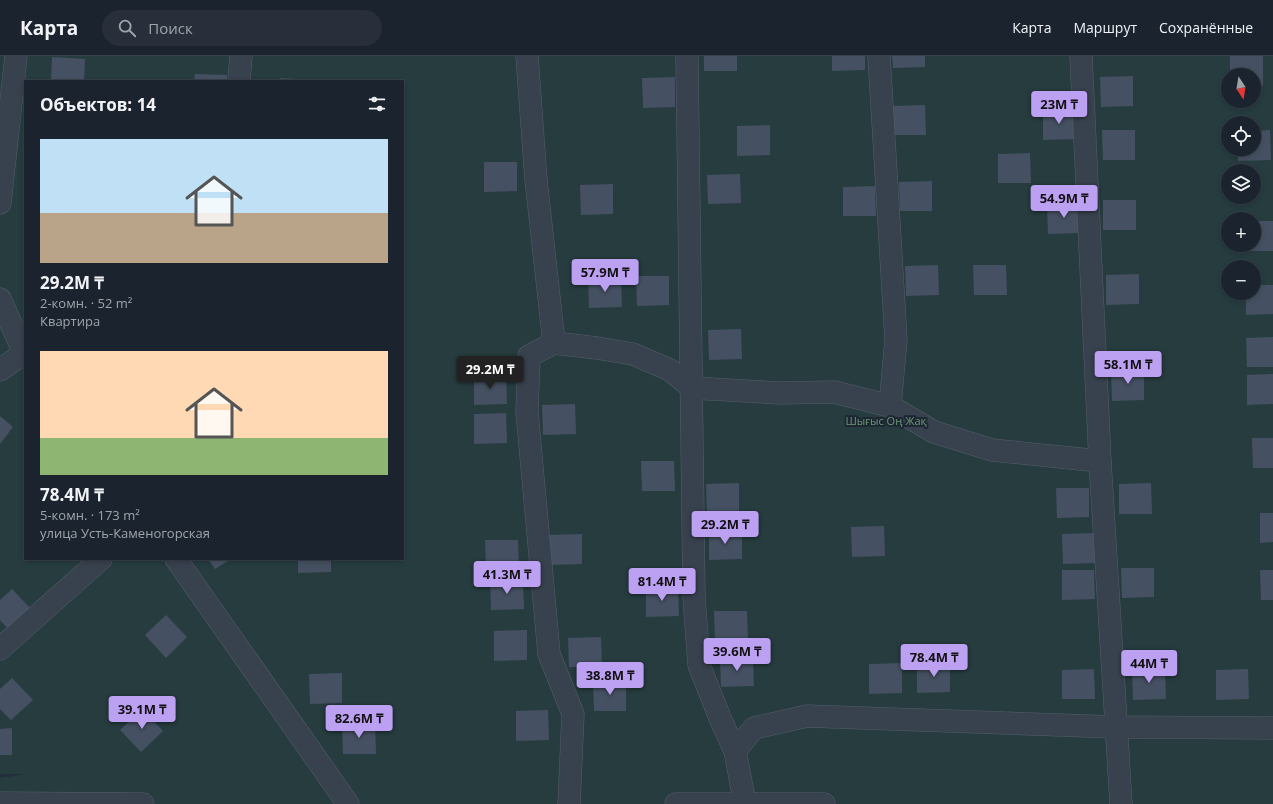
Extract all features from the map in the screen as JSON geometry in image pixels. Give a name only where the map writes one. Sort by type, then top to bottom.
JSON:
[{"type":"street","points":[[0,203],[16,56]]},
{"type":"street","points":[[239,80],[240,56]]},
{"type":"street","points":[[527,56],[536,180],[554,343]]},
{"type":"street","points":[[687,56],[694,596],[699,665],[735,752],[745,804]]},
{"type":"street","points":[[879,56],[896,340],[890,406]]},
{"type":"street","points":[[1081,56],[1100,461],[1121,804]]},
{"type":"street","points":[[0,299],[24,354],[0,370]]},
{"type":"street","points":[[569,804],[573,714],[549,654],[527,412],[529,356],[554,343],[633,354],[670,370],[692,388],[780,393],[834,392],[890,406],[934,432],[992,450],[1045,454],[1100,461]]},
{"type":"street","points":[[0,649],[100,560]]},
{"type":"street","points":[[177,560],[348,804]]},
{"type":"street","points":[[735,752],[754,728],[807,716],[1116,727],[1273,728]]},
{"type":"street","points":[[0,803],[143,804]]},
{"type":"street","points":[[676,804],[824,804]]},
{"type":"green space","name":"Шығыс Оң Жақ","points":[[0,56],[1273,56],[1273,804],[0,804],[0,778],[26,774],[0,774]]},
{"type":"building","points":[[704,56],[737,56],[737,71],[704,71]]},
{"type":"building","points":[[832,56],[865,56],[865,70],[832,71]]},
{"type":"building","points":[[892,56],[925,56],[925,67],[893,68]]},
{"type":"building","points":[[1230,56],[1263,56],[1263,86],[1261,86],[1261,68],[1230,68]]},
{"type":"building","points":[[52,57],[85,59],[84,80],[51,80]]},
{"type":"building","points":[[195,74],[227,75],[227,80],[194,80]]},
{"type":"building","points":[[1133,76],[1133,106],[1101,107],[1100,77]]},
{"type":"building","points":[[675,77],[675,107],[643,108],[642,78]]},
{"type":"building","points":[[280,78],[313,80],[280,80]]},
{"type":"building","points":[[925,105],[926,135],[893,135],[892,106]]},
{"type":"building","points":[[1075,109],[1076,139],[1043,140],[1043,110]]},
{"type":"building","points":[[770,125],[770,155],[737,156],[737,126]]},
{"type":"building","points":[[1102,130],[1135,130],[1135,160],[1103,160]]},
{"type":"building","points":[[1270,130],[1271,160],[1238,161],[1238,156],[1261,156],[1261,131]]},
{"type":"building","points":[[1030,153],[1031,183],[998,183],[998,154]]},
{"type":"building","points":[[484,162],[517,162],[517,191],[484,192]]},
{"type":"building","points":[[740,174],[741,203],[708,204],[707,175]]},
{"type":"building","points":[[932,181],[932,211],[900,211],[899,182]]},
{"type":"building","points":[[613,184],[613,214],[581,215],[580,185]]},
{"type":"building","points":[[875,186],[876,216],[843,216],[843,187]]},
{"type":"building","points":[[1103,200],[1136,200],[1136,230],[1103,230]]},
{"type":"building","points":[[1047,204],[1080,204],[1081,233],[1048,234]]},
{"type":"building","points":[[1261,221],[1273,221],[1273,251],[1261,251]]},
{"type":"building","points":[[938,265],[939,295],[906,296],[905,266]]},
{"type":"building","points":[[973,265],[1006,265],[1007,295],[974,295]]},
{"type":"building","points":[[1139,274],[1139,304],[1106,305],[1106,275]]},
{"type":"building","points":[[636,276],[669,276],[669,305],[637,306]]},
{"type":"building","points":[[588,278],[621,278],[622,307],[589,308]]},
{"type":"building","points":[[1261,285],[1273,285],[1273,314],[1246,315],[1246,300],[1261,300]]},
{"type":"building","points":[[741,329],[742,359],[709,360],[708,330]]},
{"type":"building","points":[[1273,337],[1273,367],[1247,367],[1246,338]]},
{"type":"building","points":[[1144,370],[1144,400],[1112,401],[1111,371]]},
{"type":"building","points":[[1273,374],[1273,404],[1247,405],[1247,375]]},
{"type":"building","points":[[474,375],[506,375],[507,404],[474,405]]},
{"type":"building","points":[[575,404],[576,434],[543,435],[542,405]]},
{"type":"building","points":[[506,413],[507,443],[474,444],[474,414]]},
{"type":"building","points":[[0,416],[13,427],[0,444]]},
{"type":"building","points":[[1252,438],[1273,438],[1273,468],[1253,468]]},
{"type":"building","points":[[641,461],[674,461],[675,491],[642,491]]},
{"type":"building","points":[[739,483],[739,513],[707,514],[706,484]]},
{"type":"building","points":[[1151,483],[1152,514],[1119,514],[1119,484]]},
{"type":"building","points":[[1056,488],[1089,488],[1089,517],[1057,518]]},
{"type":"building","points":[[1260,513],[1273,513],[1273,542],[1260,543]]},
{"type":"building","points":[[884,526],[885,556],[852,557],[851,527]]},
{"type":"building","points":[[709,530],[742,530],[742,559],[709,560]]},
{"type":"building","points":[[1095,533],[1095,563],[1063,564],[1062,534]]},
{"type":"building","points":[[582,534],[582,564],[549,565],[549,535]]},
{"type":"building","points":[[485,540],[518,540],[519,570],[486,570]]},
{"type":"building","points":[[209,560],[229,560],[215,569]]},
{"type":"building","points":[[298,560],[331,560],[331,572],[298,573]]},
{"type":"building","points":[[1121,568],[1154,568],[1154,597],[1122,598]]},
{"type":"building","points":[[1062,570],[1094,570],[1095,599],[1062,600]]},
{"type":"building","points":[[1260,570],[1273,570],[1273,600],[1261,600]]},
{"type":"building","points":[[490,580],[523,580],[524,609],[491,610]]},
{"type":"building","points":[[678,586],[679,616],[646,617],[646,587]]},
{"type":"building","points":[[12,589],[33,611],[11,632],[0,620],[0,600]]},
{"type":"building","points":[[714,611],[747,611],[748,640],[715,641]]},
{"type":"building","points":[[166,615],[187,637],[166,658],[145,635]]},
{"type":"building","points":[[527,630],[527,660],[494,661],[494,631]]},
{"type":"building","points":[[601,637],[602,667],[569,667],[568,638]]},
{"type":"building","points":[[753,656],[754,686],[721,687],[720,657]]},
{"type":"building","points":[[950,662],[950,692],[917,693],[917,663]]},
{"type":"building","points":[[902,663],[902,693],[869,694],[869,664]]},
{"type":"building","points":[[1094,669],[1095,699],[1062,699],[1062,670]]},
{"type":"building","points":[[1165,669],[1166,699],[1133,700],[1132,670]]},
{"type":"building","points":[[1248,669],[1249,699],[1216,700],[1216,670]]},
{"type":"building","points":[[342,673],[342,703],[310,704],[309,674]]},
{"type":"building","points":[[12,678],[33,700],[11,720],[0,709],[0,689]]},
{"type":"building","points":[[626,681],[626,711],[594,711],[593,682]]},
{"type":"building","points":[[142,709],[163,731],[141,752],[120,730]]},
{"type":"building","points":[[548,710],[549,740],[516,741],[516,711]]},
{"type":"building","points":[[342,724],[375,724],[376,754],[343,754]]},
{"type":"building","points":[[12,728],[12,755],[0,755],[0,729]]}]
